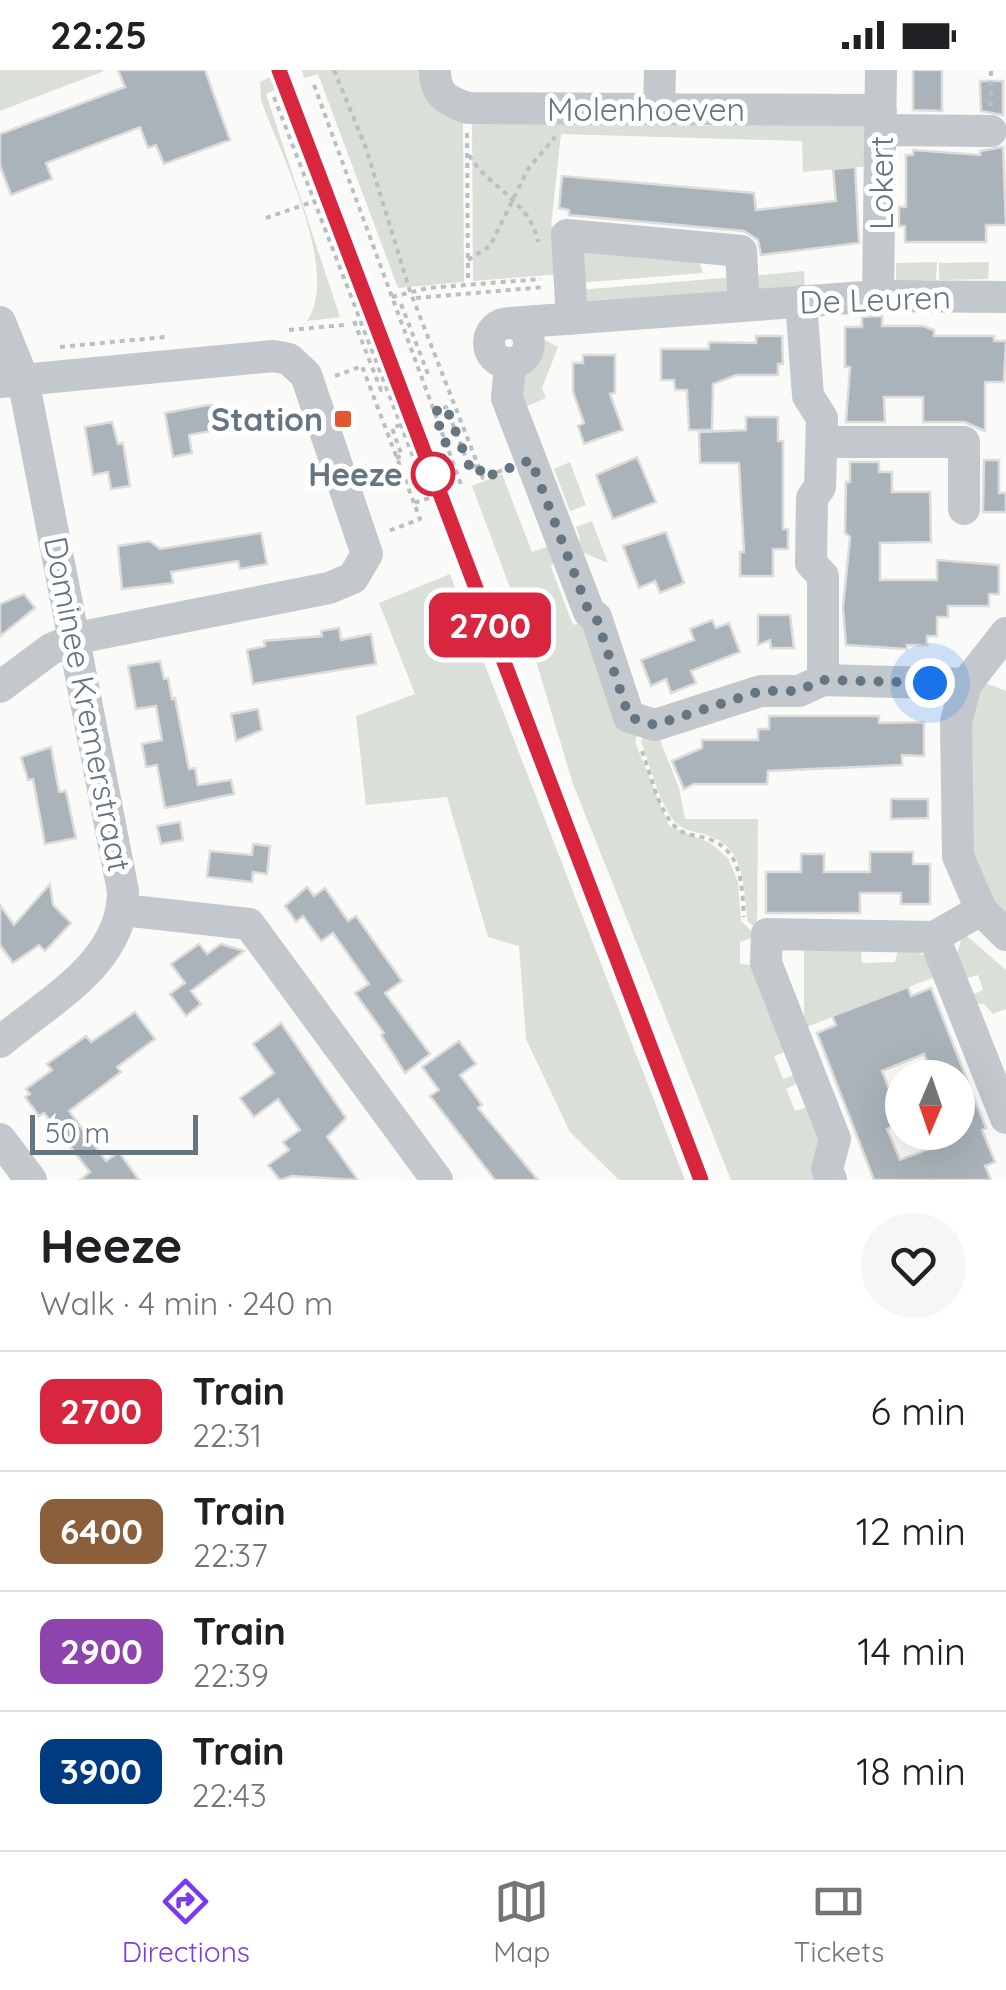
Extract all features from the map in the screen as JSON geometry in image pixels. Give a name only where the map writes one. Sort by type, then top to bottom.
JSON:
[{"type":"street","points":[[435,70],[435,85],[447,102],[468,108]]},
{"type":"street","points":[[660,70],[660,109]]},
{"type":"street","name":"Lokert","points":[[878,296],[881,70]]},
{"type":"street","name":"Molenhoeven","points":[[468,108],[660,109],[881,120],[991,131]]},
{"type":"street","points":[[572,318],[567,235],[741,251],[744,305]]},
{"type":"street","name":"De Leuren","points":[[640,722],[629,717],[596,617],[589,612],[507,398],[510,364],[492,356],[488,344],[492,332],[510,323],[801,301],[878,296],[1006,297]]},
{"type":"street","points":[[801,301],[808,396],[822,418],[820,487],[812,498],[811,562],[823,576],[823,680]]},
{"type":"street","name":"Dominee Kremerstraat","points":[[0,322],[77,638],[123,910],[103,956],[0,1042]]},
{"type":"street","points":[[0,687],[50,649],[77,638],[329,588],[354,578],[367,554],[366,540],[299,365],[273,356],[12,380]]},
{"type":"street","points":[[822,442],[964,442],[964,510]]},
{"type":"street","points":[[1006,633],[956,722],[956,840],[962,874],[980,910],[1006,936]]},
{"type":"street","points":[[640,722],[655,725],[761,691],[798,691],[823,680],[984,675]]},
{"type":"street","points":[[123,910],[249,924],[437,1180]]},
{"type":"street","points":[[832,1180],[827,1169],[834,1139],[766,963],[767,934],[934,936],[980,910]]},
{"type":"street","points":[[934,936],[1006,1118]]},
{"type":"street","points":[[0,1139],[31,1180]]},
{"type":"path","points":[[334,70],[366,148],[410,291],[483,478],[531,460]]},
{"type":"path","points":[[991,70],[991,131]]},
{"type":"path","points":[[314,85],[462,487]]},
{"type":"path","points":[[274,98],[428,498],[414,504]]},
{"type":"path","points":[[468,108],[468,285]]},
{"type":"path","points":[[468,260],[490,246],[528,169],[577,109]]},
{"type":"path","points":[[467,152],[490,183],[514,199],[535,224],[540,246]]},
{"type":"path","points":[[266,218],[315,201]]},
{"type":"path","points":[[392,297],[410,291],[468,285],[570,281]]},
{"type":"path","points":[[416,298],[570,281]]},
{"type":"path","points":[[401,304],[428,374]]},
{"type":"path","points":[[354,321],[381,390],[388,388]]},
{"type":"path","points":[[422,358],[434,354]]},
{"type":"path","points":[[310,386],[362,366],[420,518],[366,540]]},
{"type":"path","points":[[420,377],[440,368]]},
{"type":"path","points":[[365,375],[374,371]]},
{"type":"path","points":[[434,412],[446,407],[470,468],[478,465]]},
{"type":"path","points":[[396,458],[402,456],[392,428],[401,425]]},
{"type":"path","points":[[640,722],[638,742],[666,814],[678,830],[714,841],[732,858],[738,869],[746,923],[767,934]]},
{"type":"shaded area","points":[[0,70],[103,70],[104,71],[0,111]]},
{"type":"shaded area","points":[[302,70],[426,70],[431,106],[446,117],[463,117],[464,282],[398,288],[318,74],[304,78]]},
{"type":"shaded area","points":[[275,75],[279,88],[266,94],[340,317],[307,321],[316,300],[312,244],[293,180],[261,100],[260,82]]},
{"type":"shaded area","points":[[695,117],[703,126],[864,123],[871,166],[803,172],[802,141],[561,134],[551,226],[558,227],[561,274],[473,281],[472,118]]},
{"type":"shaded area","points":[[585,242],[699,261],[703,273],[578,283]]},
{"type":"shaded area","points":[[937,262],[936,280],[921,280],[913,288],[896,284],[896,263]]},
{"type":"shaded area","points":[[989,262],[988,279],[939,280],[939,263]]},
{"type":"shaded area","points":[[804,271],[805,290],[752,294],[750,276]]},
{"type":"shaded area","points":[[736,277],[737,295],[580,307],[578,290]]},
{"type":"shaded area","points":[[546,340],[558,347],[542,388],[546,398],[523,408],[520,379]]},
{"type":"shaded area","points":[[570,462],[586,505],[570,511],[554,469]]},
{"type":"shaded area","points":[[502,474],[532,552],[553,545],[557,556],[551,567],[573,625],[592,619],[638,731],[635,742],[669,826],[710,843],[728,858],[738,882],[741,921],[757,936],[740,942],[740,964],[753,965],[785,1052],[774,1056],[783,1079],[798,1074],[800,1082],[786,1089],[795,1111],[808,1107],[816,1110],[825,1180],[731,1180],[573,784],[530,641],[472,486]]},
{"type":"shaded area","points":[[592,521],[608,563],[577,550],[580,538],[576,527]]},
{"type":"shaded area","points":[[450,574],[685,1180],[619,1180],[570,1132],[526,1039],[519,946],[488,937],[447,797],[366,805],[356,716],[415,694],[379,603]]},
{"type":"shaded area","points":[[980,681],[1006,691],[1006,923],[973,872],[967,723]]},
{"type":"shaded area","points":[[656,730],[679,788],[685,819],[758,819],[757,929],[748,922],[741,872],[730,850],[709,836],[678,825],[668,813],[641,742],[644,735]]},
{"type":"shaded area","points":[[967,936],[1006,970],[1006,1009],[993,1014],[984,1004],[968,1003],[972,995],[983,990],[978,975],[964,979],[953,966],[961,940]]},
{"type":"shaded area","points":[[804,942],[861,949],[862,963],[895,962],[900,942],[930,959],[937,976],[804,1028]]},
{"type":"building","points":[[118,70],[205,70],[230,140],[164,164],[156,145],[148,148],[140,127],[46,163],[52,179],[11,195],[0,166],[0,134],[125,87]]},
{"type":"building","points":[[913,70],[942,70],[942,111],[913,110]]},
{"type":"building","points":[[980,81],[1003,81],[1003,115],[981,111]]},
{"type":"building","points":[[1003,147],[1006,225],[986,225],[986,242],[905,242],[905,226],[899,226],[899,207],[906,207],[906,155],[913,155],[913,150],[980,155],[980,151]]},
{"type":"building","points":[[855,167],[859,243],[761,255],[758,240],[744,231],[569,215],[569,210],[559,208],[562,176],[754,193],[756,210],[836,201],[833,169]]},
{"type":"building","points":[[882,316],[882,326],[923,326],[934,330],[934,336],[994,336],[994,341],[1006,341],[1004,382],[985,382],[985,431],[965,422],[923,422],[923,397],[884,397],[885,422],[846,422],[850,367],[845,367],[845,327],[862,327],[862,317]]},
{"type":"building","points":[[756,336],[782,336],[783,364],[778,364],[778,375],[736,375],[713,384],[712,430],[689,430],[687,390],[675,390],[674,380],[661,380],[661,349],[709,349],[709,342],[756,343]]},
{"type":"building","points":[[583,355],[615,355],[615,393],[610,394],[623,430],[584,444],[578,426],[584,423],[573,392],[573,363],[583,363]]},
{"type":"building","points":[[224,406],[228,428],[189,435],[192,453],[173,457],[165,413]]},
{"type":"building","points":[[746,417],[778,417],[778,441],[783,441],[783,529],[788,529],[788,549],[773,549],[773,576],[740,576],[740,552],[744,552],[739,463],[700,463],[699,432],[746,430]]},
{"type":"building","points":[[112,422],[118,444],[123,443],[130,486],[111,489],[108,472],[93,475],[85,427]]},
{"type":"building","points":[[637,457],[656,502],[613,519],[596,475]]},
{"type":"building","points":[[984,460],[999,460],[999,493],[1006,493],[1006,512],[983,512]]},
{"type":"building","points":[[850,462],[879,462],[879,472],[892,472],[892,492],[930,492],[931,542],[880,543],[880,580],[937,580],[937,560],[999,565],[999,594],[989,594],[989,606],[948,606],[948,617],[937,617],[937,636],[927,636],[927,645],[907,645],[907,649],[846,645],[843,608],[850,537],[845,533]]},
{"type":"building","points":[[666,532],[684,583],[660,593],[655,581],[639,588],[623,546]]},
{"type":"building","points":[[261,533],[267,564],[240,569],[238,561],[171,572],[173,583],[122,589],[118,546],[149,541],[160,549]]},
{"type":"building","points":[[24,594],[35,608],[0,636],[0,604]]},
{"type":"building","points":[[758,615],[790,615],[794,648],[771,648],[770,640],[758,645]]},
{"type":"building","points":[[712,620],[716,628],[729,623],[740,652],[691,671],[696,683],[671,693],[666,679],[651,686],[641,660],[694,640],[690,629]]},
{"type":"building","points":[[339,628],[341,640],[371,634],[376,664],[253,684],[247,650],[265,646],[264,641],[322,636],[321,631]]},
{"type":"building","points":[[160,661],[172,699],[175,698],[189,769],[195,768],[198,785],[231,780],[234,794],[165,808],[157,765],[146,767],[142,744],[162,740],[156,706],[136,709],[128,666]]},
{"type":"building","points":[[258,709],[262,730],[236,741],[231,714]]},
{"type":"building","points":[[769,716],[879,716],[879,723],[924,722],[924,756],[902,755],[902,765],[768,771],[767,784],[694,784],[684,789],[672,761],[702,748],[702,740],[758,740],[758,729],[769,729]]},
{"type":"building","points":[[51,747],[59,792],[66,791],[76,838],[45,844],[33,779],[28,780],[21,757]]},
{"type":"building","points":[[891,799],[928,799],[928,818],[891,819]]},
{"type":"building","points":[[180,822],[183,840],[161,844],[157,826]]},
{"type":"building","points":[[253,844],[270,846],[267,874],[253,872],[252,882],[207,877],[210,851],[252,855]]},
{"type":"building","points":[[870,852],[913,852],[913,864],[930,864],[930,904],[901,904],[901,893],[860,893],[860,913],[766,913],[766,872],[801,872],[801,854],[824,854],[824,872],[870,872]]},
{"type":"building","points":[[50,884],[53,905],[71,923],[45,951],[39,945],[13,963],[0,945],[0,905],[14,925]]},
{"type":"building","points":[[307,887],[314,896],[325,888],[348,921],[356,916],[402,981],[385,993],[430,1054],[405,1073],[381,1035],[384,1033],[355,993],[369,984],[333,933],[321,941],[303,916],[296,922],[285,906]]},
{"type":"building","points":[[199,944],[207,954],[221,944],[244,951],[191,991],[201,1004],[186,1016],[170,994],[185,983],[171,964]]},
{"type":"building","points":[[908,987],[911,996],[931,988],[959,1060],[926,1060],[924,1054],[909,1060],[885,1060],[885,1150],[896,1150],[900,1160],[926,1150],[975,1150],[975,1100],[995,1162],[985,1166],[991,1180],[874,1180],[817,1033],[836,1025],[832,1016]]},
{"type":"building","points":[[135,1012],[155,1039],[117,1067],[121,1072],[69,1111],[106,1161],[119,1152],[139,1180],[80,1180],[90,1172],[44,1113],[39,1116],[25,1097],[30,1094],[26,1089],[52,1070],[47,1064],[86,1036],[91,1042]]},
{"type":"building","points":[[281,1023],[346,1118],[327,1137],[358,1180],[292,1176],[280,1180],[268,1165],[289,1150],[283,1142],[300,1130],[278,1099],[254,1117],[240,1098],[274,1073],[253,1044]]},
{"type":"building","points":[[459,1041],[476,1064],[460,1075],[482,1105],[478,1108],[538,1180],[495,1180],[430,1096],[439,1090],[422,1067]]},
{"type":"railway","points":[[279,70],[701,1180]]},
{"type":"train","name":"2700","points":[[279,70],[701,1180]]},
{"type":"place","name":"Station","points":[[343,419]]},
{"type":"place","name":"Heeze","points":[[433,474]]},
{"type":"route","points":[[433,474],[448,449],[434,412],[446,407],[470,468],[478,465],[483,478],[531,460],[589,612],[596,617],[617,672],[618,688],[629,717],[640,722],[655,725],[761,691],[798,691],[823,680],[930,683]]}]
